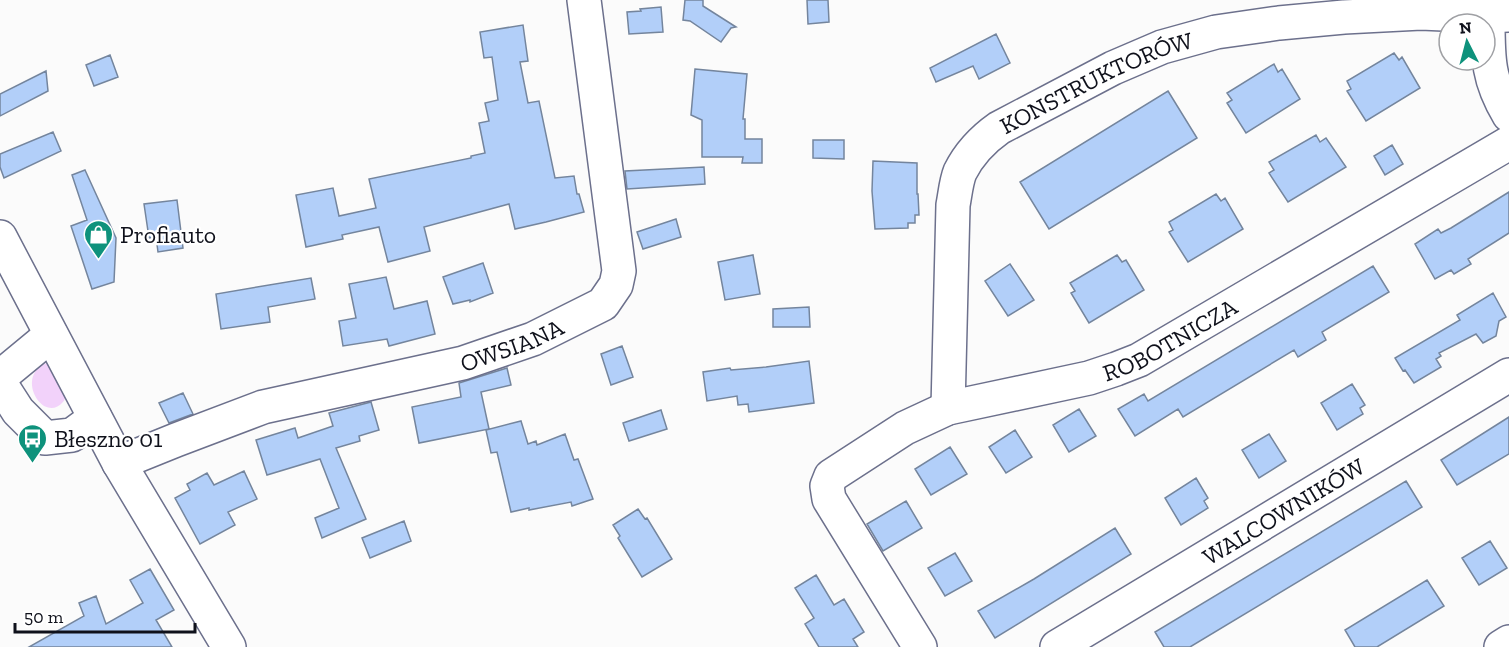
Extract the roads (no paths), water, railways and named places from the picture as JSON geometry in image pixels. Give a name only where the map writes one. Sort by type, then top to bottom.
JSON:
[{"type":"street","name":"OWSIANA","points":[[119,463],[262,407],[463,363],[533,339],[603,304],[616,285],[619,271],[584,0]]},
{"type":"street","name":"KONSTRUKTORÓW","points":[[948,408],[953,205],[960,173],[975,149],[986,137],[1113,68],[1162,47],[1216,32],[1279,22],[1344,16],[1421,13],[1498,16]]},
{"type":"street","points":[[1498,16],[1488,54],[1491,77],[1498,97],[1509,115]]},
{"type":"street","name":"ROBOTNICZA","points":[[920,647],[829,500],[826,486],[831,476],[905,428],[948,408],[1089,378],[1139,360],[1509,142]]},
{"type":"street","points":[[0,237],[119,463],[230,647]]},
{"type":"street","points":[[0,377],[51,335]]},
{"type":"street","name":"WALCOWNIKÓW","points":[[1057,647],[1509,375]]},
{"type":"street","points":[[0,383],[18,411],[45,438],[72,435],[95,418]]},
{"type":"street","points":[[1501,647],[1509,642]]},
{"type":"place","name":"Profiauto","points":[[99,260]]},
{"type":"place","name":"Błeszno 01","points":[[33,464]]}]
